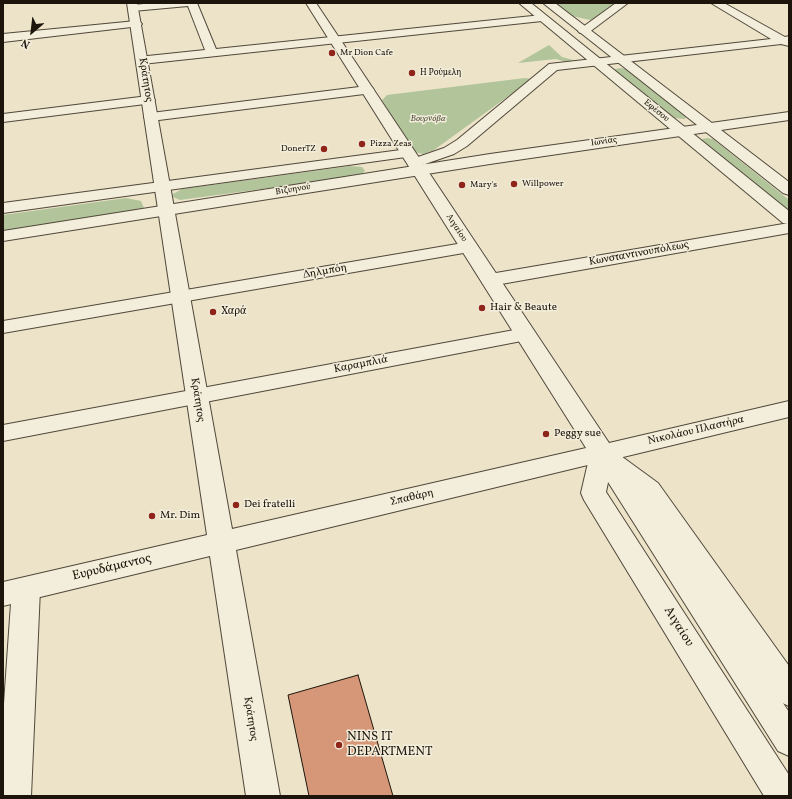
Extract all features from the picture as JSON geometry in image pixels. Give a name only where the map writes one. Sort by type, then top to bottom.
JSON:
[{"type":"street","points":[[3,38],[134,12],[192,3],[212,53]]},
{"type":"street","name":"Αιγαίου","points":[[311,3],[602,454],[789,740]]},
{"type":"street","name":"Εφέσου","points":[[524,3],[789,219]]},
{"type":"street","name":"Εφέσου","points":[[548,3],[789,190]]},
{"type":"street","points":[[584,31],[623,3]]},
{"type":"street","points":[[716,3],[787,42]]},
{"type":"street","name":"Κράτητος","points":[[134,12],[263,796]]},
{"type":"street","points":[[142,60],[542,18]]},
{"type":"street","points":[[414,162],[428,159],[450,151],[462,143],[553,67],[787,42]]},
{"type":"street","points":[[3,118],[148,102],[367,90]]},
{"type":"street","points":[[56,98],[148,102]]},
{"type":"street","name":"Ιωνίας","points":[[414,162],[490,159],[789,116]]},
{"type":"street","points":[[462,143],[490,159]]},
{"type":"street","name":"Βιζυηνού","points":[[3,208],[162,186],[414,162]]},
{"type":"street","name":"Βιζυηνού","points":[[3,236],[166,211],[185,206],[414,162]]},
{"type":"street","name":"Κωνσταντινουπόλεως","points":[[490,280],[789,228]]},
{"type":"street","name":"Δηλμπόη","points":[[3,327],[469,248]]},
{"type":"street","name":"Καραμπλιά","points":[[3,433],[525,334]]},
{"type":"street","name":"Νικολάου Πλαστήρα","points":[[602,454],[789,409]]},
{"type":"street","name":"Αιγαίου","points":[[602,454],[649,490],[789,691]]},
{"type":"street","name":"Αιγαίου","points":[[602,454],[593,493],[783,796]]},
{"type":"street","name":"Σπαθάρη","points":[[221,543],[602,454]]},
{"type":"street","name":"Ευρυδάμαντος","points":[[14,591],[221,543]]},
{"type":"street","points":[[10,781],[14,591]]},
{"type":"green space","points":[[555,3],[614,3],[594,19],[590,20],[572,16]]},
{"type":"green space","points":[[549,45],[562,57],[573,60],[566,62],[556,59],[518,63]]},
{"type":"green space","points":[[615,69],[626,69],[686,117],[685,119],[674,118],[615,71]]},
{"type":"green space","name":"Βουρνόβα","points":[[525,78],[532,79],[434,150],[423,154],[414,152],[382,100],[387,95]]},
{"type":"green space","points":[[702,139],[713,139],[789,200],[789,209],[784,208],[702,142]]},
{"type":"green space","points":[[350,166],[362,167],[365,171],[359,176],[180,200],[173,197],[173,194],[182,189]]},
{"type":"green space","points":[[126,198],[141,201],[144,208],[131,215],[3,233],[3,215]]},
{"type":"building","name":"NINS IT DEPARTMENT","points":[[358,675],[393,796],[309,796],[288,695]]},
{"type":"place","name":"Mr Dion Cafe","points":[[332,53]]},
{"type":"place","name":"Η Ρούμελη","points":[[412,73]]},
{"type":"place","name":"Pizza Zeas","points":[[362,144]]},
{"type":"place","name":"DonerTZ","points":[[324,149]]},
{"type":"place","name":"Willpower","points":[[514,184]]},
{"type":"place","name":"Mary's","points":[[462,185]]},
{"type":"place","name":"Hair & Beaute","points":[[482,308]]},
{"type":"place","name":"Χαρά","points":[[213,312]]},
{"type":"place","name":"Peggy sue","points":[[546,434]]},
{"type":"place","name":"Dei fratelli","points":[[236,505]]},
{"type":"place","name":"Mr. Dim","points":[[152,516]]},
{"type":"place","name":"NINS IT DEPARTMENT","points":[[339,745]]}]
